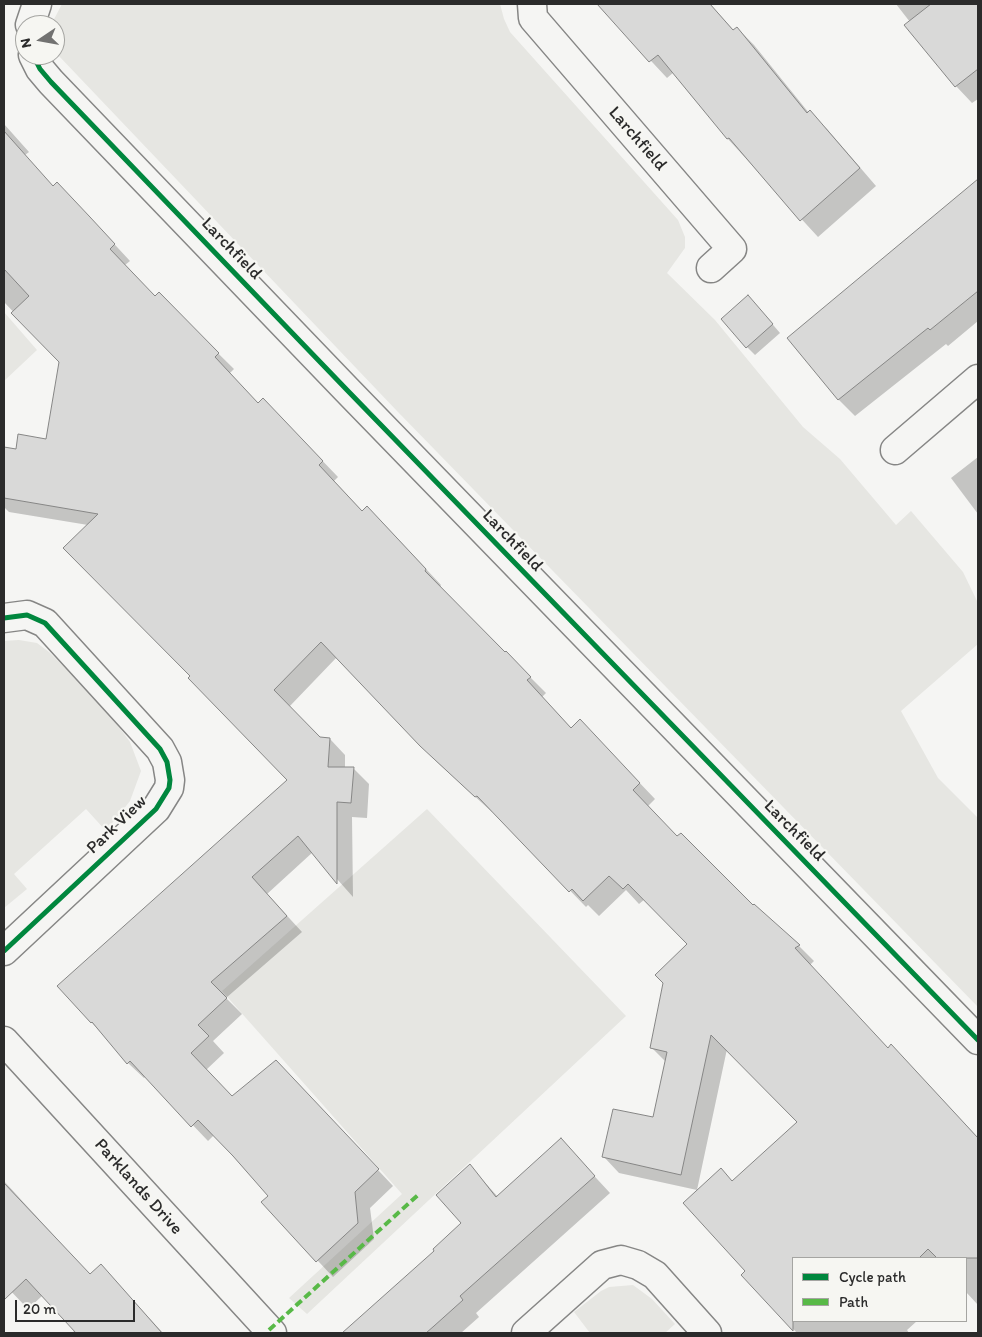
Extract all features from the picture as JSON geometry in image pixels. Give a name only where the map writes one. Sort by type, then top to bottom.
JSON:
[{"type":"street","name":"Larchfield","points":[[532,4],[533,18],[732,249],[712,268]]},
{"type":"street","name":"Larchfield","points":[[39,65],[46,76],[347,390],[978,1040]]},
{"type":"street","points":[[895,450],[978,379]]},
{"type":"street","name":"Park View","points":[[4,618],[27,615],[45,623],[160,749],[167,762],[170,780],[169,788],[156,809],[4,951]]},
{"type":"street","name":"Parklands Drive","points":[[4,1041],[272,1333]]},
{"type":"street","points":[[526,1333],[602,1265],[622,1260],[638,1265],[655,1275],[708,1333]]},
{"type":"shaded area","points":[[62,4],[500,4],[510,32],[678,220],[685,237],[685,248],[667,273],[715,320],[803,427],[840,459],[896,525],[911,511],[963,572],[978,603],[978,644],[901,711],[938,778],[978,818],[978,1007],[397,411],[65,62],[65,15],[56,15]]},
{"type":"shaded area","points":[[4,312],[37,350],[4,381]]},
{"type":"shaded area","points":[[19,640],[37,643],[49,652],[102,704],[130,742],[141,771],[130,801],[106,831],[86,809],[14,874],[27,889],[4,908],[4,641]]},
{"type":"shaded area","points":[[427,809],[626,1016],[307,1314],[289,1298],[402,1194],[222,991]]},
{"type":"shaded area","points":[[633,1285],[652,1299],[675,1324],[665,1333],[590,1333],[574,1312],[609,1287]]},
{"type":"building","points":[[597,4],[710,4],[733,30],[737,27],[807,113],[810,110],[860,168],[800,221],[729,138],[727,139],[658,55],[649,62]]},
{"type":"building","points":[[931,4],[978,4],[978,69],[955,87],[904,25]]},
{"type":"building","points":[[4,131],[53,186],[57,182],[115,244],[110,249],[155,296],[159,292],[219,353],[215,357],[258,403],[263,398],[323,461],[319,465],[362,511],[367,506],[426,569],[425,571],[531,677],[527,680],[571,728],[580,719],[640,783],[633,790],[677,836],[681,833],[753,905],[800,945],[795,948],[888,1048],[891,1044],[978,1138],[978,1258],[936,1257],[928,1249],[920,1257],[792,1257],[793,1331],[741,1275],[745,1271],[683,1203],[721,1168],[732,1181],[797,1122],[711,1035],[681,1175],[602,1157],[613,1109],[653,1117],[667,1052],[650,1048],[663,983],[655,975],[687,944],[628,884],[623,889],[609,876],[583,901],[572,889],[569,892],[477,796],[475,797],[420,746],[321,642],[274,690],[320,737],[330,738],[328,767],[354,767],[351,803],[337,802],[337,884],[298,836],[252,877],[287,916],[211,982],[227,998],[198,1025],[209,1036],[191,1053],[232,1096],[276,1060],[379,1169],[355,1192],[358,1223],[316,1262],[261,1202],[268,1196],[233,1156],[198,1120],[191,1127],[130,1061],[127,1064],[92,1022],[57,986],[287,780],[188,678],[190,676],[63,548],[98,514],[4,498],[4,447],[16,449],[18,434],[46,439],[59,362],[11,313],[29,296],[4,269]]},
{"type":"building","points":[[978,179],[978,291],[930,330],[928,328],[838,400],[787,338]]},
{"type":"building","points":[[748,295],[773,324],[746,348],[721,319]]},
{"type":"building","points":[[561,1138],[595,1176],[460,1296],[463,1300],[434,1326],[426,1333],[342,1333],[434,1251],[433,1249],[461,1223],[436,1195],[470,1164],[496,1197]]},
{"type":"building","points":[[4,1183],[90,1274],[101,1264],[162,1333],[76,1333],[26,1279],[4,1300]]},
{"type":"marked path","points":[[269,1330],[418,1195]]},
{"type":"cycle path","points":[[38,65],[51,82],[347,390],[978,1040]]},
{"type":"cycle path","points":[[4,618],[27,615],[45,623],[160,749],[167,762],[170,780],[169,788],[156,809],[4,951]]}]
